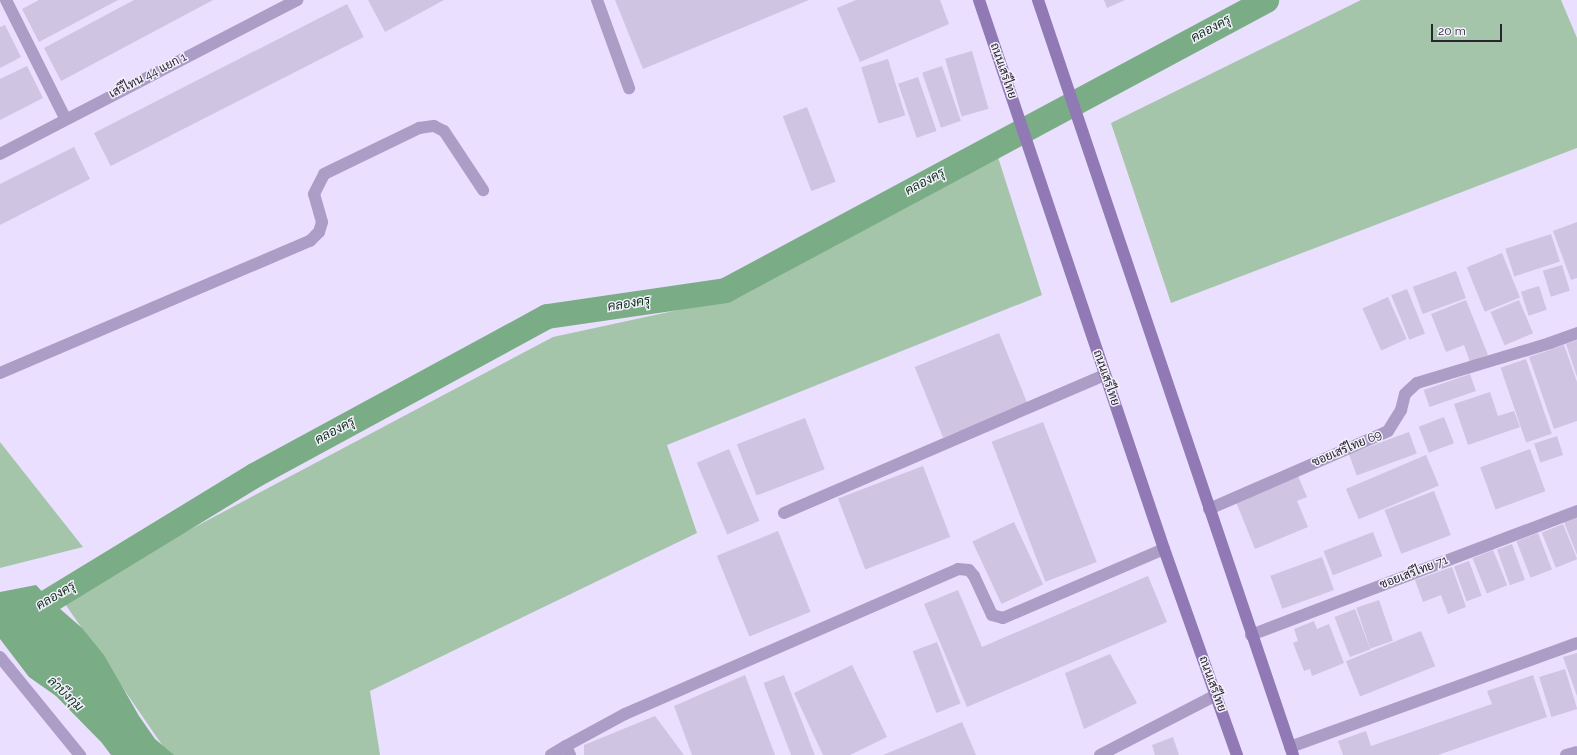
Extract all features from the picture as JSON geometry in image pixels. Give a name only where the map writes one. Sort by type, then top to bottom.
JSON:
[{"type":"main road","name":"ถนนเสรีไทย","points":[[979,0],[1164,549],[1238,755]]},
{"type":"main road","points":[[1038,0],[1251,635],[1292,751]]},
{"type":"street","points":[[6,0],[65,118]]},
{"type":"street","name":"เสรีไทน 44 แยก 1","points":[[0,154],[65,118],[297,0]]},
{"type":"street","points":[[597,0],[629,88]]},
{"type":"street","points":[[0,373],[310,241],[319,232],[322,222],[314,194],[324,174],[419,128],[434,126],[444,131],[483,190]]},
{"type":"street","name":"ซอยเสรีไทย 69","points":[[1209,509],[1388,431],[1401,410],[1405,394],[1417,383],[1550,343],[1577,333]]},
{"type":"street","points":[[784,513],[1105,374]]},
{"type":"street","name":"ซอยเสรีไทย 71","points":[[1251,635],[1577,511]]},
{"type":"street","points":[[551,755],[568,751],[625,714],[958,569],[968,570],[974,576],[992,615],[1003,618],[1164,549]]},
{"type":"street","points":[[1292,751],[1577,643]]},
{"type":"street","points":[[0,657],[80,755]]},
{"type":"street","points":[[1100,755],[1216,695]]},
{"type":"street","points":[[1566,755],[1577,752]]},
{"type":"shaded area","points":[[1361,0],[1561,0],[1577,38],[1577,148],[1171,303],[1111,123]]},
{"type":"shaded area","points":[[997,154],[1042,295],[667,445],[697,533],[370,691],[380,755],[169,755],[61,598],[553,337],[729,299]]},
{"type":"shaded area","points":[[0,442],[83,547],[0,568]]},
{"type":"water","name":"ลำบึงกุ่ม","points":[[36,585],[51,601],[82,628],[104,655],[139,716],[155,739],[174,755],[111,755],[102,743],[56,696],[29,677],[0,639],[0,592]]},
{"type":"building","points":[[39,0],[118,0],[39,42],[22,9]]},
{"type":"building","points":[[134,0],[213,0],[61,81],[44,48]]},
{"type":"building","points":[[368,0],[444,0],[385,32]]},
{"type":"building","points":[[615,0],[809,0],[643,69]]},
{"type":"building","points":[[856,0],[940,0],[949,24],[860,62],[837,8]]},
{"type":"building","points":[[1104,0],[1125,0],[1107,8]]},
{"type":"building","points":[[347,4],[364,37],[111,166],[94,133]]},
{"type":"building","points":[[5,25],[21,57],[0,68],[0,27]]},
{"type":"building","points":[[972,51],[989,109],[962,116],[945,59]]},
{"type":"building","points":[[888,59],[905,115],[878,124],[861,67]]},
{"type":"building","points":[[27,66],[43,98],[0,120],[0,79]]},
{"type":"building","points":[[942,66],[961,121],[941,128],[922,73]]},
{"type":"building","points":[[918,77],[937,131],[917,138],[898,84]]},
{"type":"building","points":[[807,107],[836,182],[811,191],[783,116]]},
{"type":"building","points":[[74,147],[90,179],[0,225],[0,184]]},
{"type":"building","points":[[1577,222],[1577,278],[1571,280],[1553,231]]},
{"type":"building","points":[[1551,234],[1560,262],[1514,276],[1505,249]]},
{"type":"building","points":[[1502,253],[1520,298],[1485,312],[1467,267]]},
{"type":"building","points":[[1562,265],[1570,291],[1551,297],[1543,271]]},
{"type":"building","points":[[1456,271],[1466,298],[1423,314],[1413,287]]},
{"type":"building","points":[[1539,286],[1547,310],[1529,316],[1521,292]]},
{"type":"building","points":[[1407,289],[1425,334],[1409,340],[1391,295]]},
{"type":"building","points":[[1388,297],[1407,339],[1381,350],[1362,308]]},
{"type":"building","points":[[1466,300],[1488,355],[1470,362],[1464,345],[1446,352],[1431,314]]},
{"type":"building","points":[[1519,300],[1533,333],[1505,345],[1490,312]]},
{"type":"building","points":[[999,333],[1027,403],[943,438],[915,367]]},
{"type":"building","points":[[1577,340],[1577,377],[1566,344]]},
{"type":"building","points":[[1564,345],[1577,382],[1577,421],[1554,429],[1529,357]]},
{"type":"building","points":[[1526,359],[1552,434],[1526,442],[1500,368]]},
{"type":"building","points":[[1470,374],[1476,391],[1430,407],[1424,390]]},
{"type":"building","points":[[1490,392],[1498,416],[1514,411],[1520,427],[1468,445],[1454,404]]},
{"type":"building","points":[[1444,417],[1454,443],[1429,453],[1419,427]]},
{"type":"building","points":[[805,418],[825,469],[757,496],[737,444]]},
{"type":"building","points":[[1043,422],[1097,562],[1045,582],[992,442]]},
{"type":"building","points":[[1409,432],[1417,454],[1357,476],[1349,454]]},
{"type":"building","points":[[1557,436],[1563,455],[1540,462],[1534,443]]},
{"type":"building","points":[[729,449],[759,521],[727,534],[697,463]]},
{"type":"building","points":[[1530,449],[1545,491],[1496,509],[1480,467]]},
{"type":"building","points":[[1426,455],[1439,485],[1359,519],[1346,489]]},
{"type":"building","points":[[923,466],[950,537],[865,570],[838,499]]},
{"type":"building","points":[[1298,476],[1307,497],[1297,501],[1308,527],[1255,549],[1236,502]]},
{"type":"building","points":[[1434,491],[1451,535],[1401,554],[1385,510]]},
{"type":"building","points":[[1577,517],[1577,555],[1564,522]]},
{"type":"building","points":[[1014,522],[1043,585],[1001,604],[972,541]]},
{"type":"building","points":[[1563,524],[1577,559],[1556,568],[1542,533]]},
{"type":"building","points":[[778,531],[811,612],[749,636],[717,556]]},
{"type":"building","points":[[1373,532],[1382,556],[1333,575],[1324,551]]},
{"type":"building","points":[[1538,533],[1552,569],[1531,578],[1517,541]]},
{"type":"building","points":[[1512,544],[1525,580],[1510,585],[1497,549]]},
{"type":"building","points":[[1493,550],[1507,585],[1487,593],[1473,558]]},
{"type":"building","points":[[1322,557],[1334,590],[1282,609],[1270,576]]},
{"type":"building","points":[[1469,561],[1482,596],[1467,601],[1454,566]]},
{"type":"building","points":[[1452,567],[1466,607],[1448,614],[1441,595],[1423,602],[1415,580]]},
{"type":"building","points":[[1148,576],[1167,622],[967,707],[924,604],[958,590],[982,647]]},
{"type":"building","points":[[1379,600],[1393,641],[1370,648],[1356,608]]},
{"type":"building","points":[[1355,609],[1370,649],[1350,657],[1334,617]]},
{"type":"building","points":[[1314,621],[1317,629],[1329,624],[1344,663],[1312,676],[1310,669],[1304,671],[1293,643],[1298,641],[1294,629]]},
{"type":"building","points":[[1421,631],[1435,666],[1360,697],[1346,661]]},
{"type":"building","points":[[937,642],[961,704],[936,713],[913,651]]},
{"type":"building","points":[[1577,653],[1577,696],[1563,657]]},
{"type":"building","points":[[1110,654],[1137,703],[1084,729],[1065,673]]},
{"type":"building","points":[[852,665],[887,737],[850,755],[823,755],[794,693]]},
{"type":"building","points":[[1565,669],[1577,709],[1551,717],[1539,677]]},
{"type":"building","points":[[745,675],[775,755],[692,755],[674,706]]},
{"type":"building","points":[[784,675],[815,755],[791,755],[763,683]]},
{"type":"building","points":[[1533,675],[1547,717],[1438,755],[1343,755],[1338,741],[1366,731],[1371,746],[1492,704],[1487,691]]},
{"type":"building","points":[[655,716],[684,755],[584,755],[584,745]]},
{"type":"building","points":[[962,722],[976,755],[883,755]]},
{"type":"building","points":[[1173,737],[1179,755],[1155,755],[1152,745]]},
{"type":"waterway","name":"คลองครุ","points":[[0,620],[18,618],[28,613],[254,475],[547,316],[725,290],[1266,0]]}]
